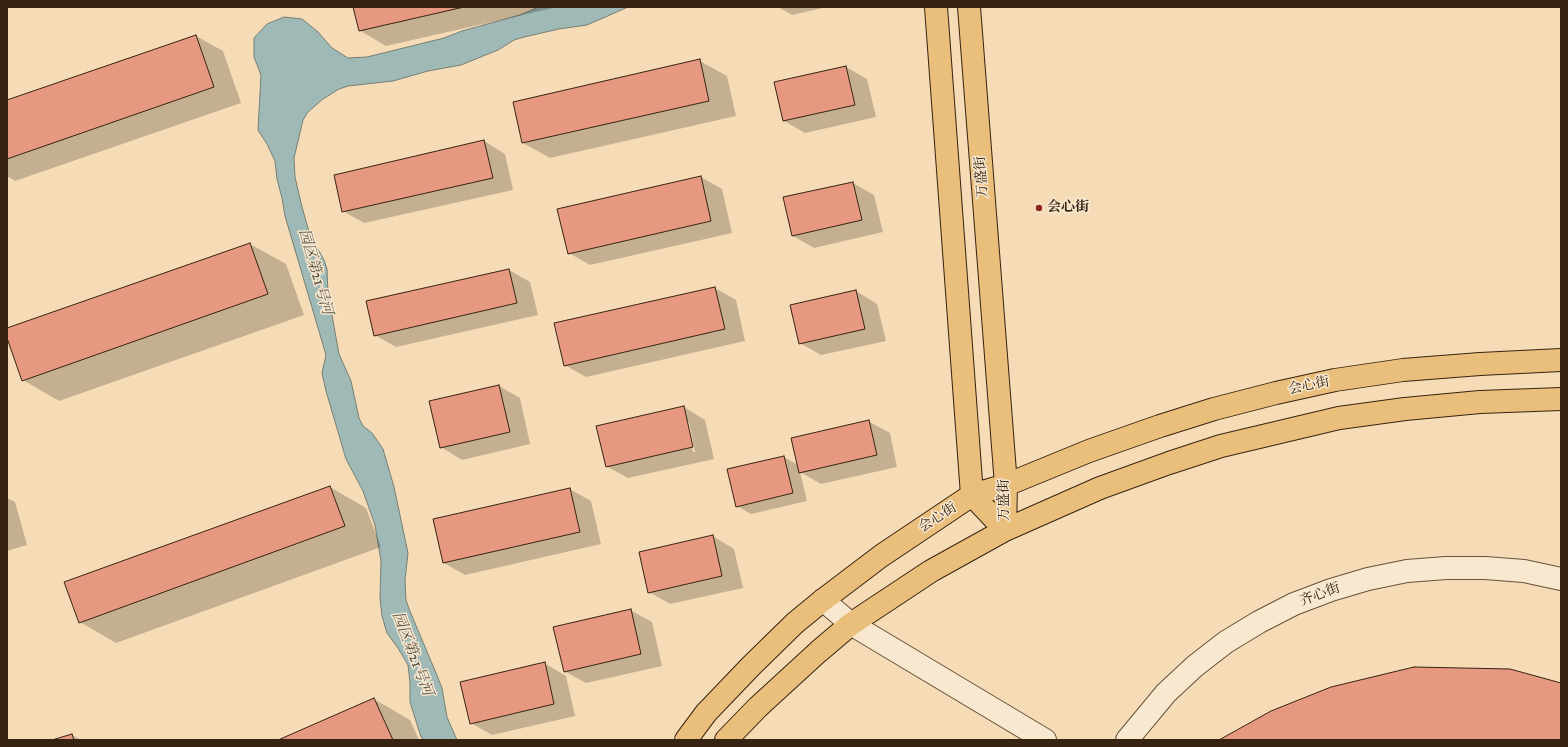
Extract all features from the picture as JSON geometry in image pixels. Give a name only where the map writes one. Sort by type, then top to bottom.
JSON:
[{"type":"main road","points":[[936,7],[972,495]]},
{"type":"main road","name":"万盛街","points":[[969,7],[1006,485],[1005,530]]},
{"type":"main road","name":"会心街","points":[[686,740],[706,713],[795,623],[822,600],[881,556],[972,495],[1006,485],[1089,451],[1160,426],[1214,409],[1276,393],[1335,380],[1403,370],[1561,360]]},
{"type":"main road","points":[[726,740],[769,697],[851,624],[930,571],[1005,530],[1100,488],[1221,446],[1339,418],[1405,409],[1480,402],[1561,399]]},
{"type":"main road","name":"万盛街","points":[[972,495],[1005,530]]},
{"type":"street","name":"齐心街","points":[[1127,740],[1166,693],[1195,666],[1226,642],[1266,618],[1294,604],[1330,590],[1368,579],[1399,573],[1446,568],[1485,568],[1508,570],[1561,579]]},
{"type":"street","points":[[822,600],[851,624],[1045,740]]},
{"type":"water","name":"园区第21号河","points":[[539,7],[628,7],[587,25],[559,29],[514,40],[498,50],[461,65],[428,71],[393,81],[348,86],[339,89],[323,99],[308,112],[303,120],[294,158],[295,177],[310,235],[324,260],[327,269],[328,293],[339,354],[351,381],[359,418],[363,426],[372,433],[383,449],[394,487],[408,553],[405,580],[406,600],[442,688],[447,717],[457,740],[424,740],[421,737],[410,702],[408,665],[387,633],[382,616],[380,598],[381,561],[375,525],[363,491],[346,459],[322,373],[326,355],[285,216],[277,179],[275,161],[258,130],[261,75],[254,57],[254,38],[267,24],[284,17],[302,19],[317,31],[332,48],[348,58],[367,57],[444,38],[462,31],[520,15]]},
{"type":"building","points":[[353,7],[464,7],[359,31]]},
{"type":"building","points":[[196,35],[214,87],[7,159],[7,100]]},
{"type":"building","points":[[700,59],[709,101],[522,143],[513,102]]},
{"type":"building","points":[[846,66],[855,105],[783,121],[774,82]]},
{"type":"building","points":[[484,140],[493,178],[342,212],[334,175]]},
{"type":"building","points":[[701,176],[711,221],[568,254],[557,209]]},
{"type":"building","points":[[853,182],[862,220],[792,236],[783,197]]},
{"type":"building","points":[[250,243],[268,294],[22,381],[7,338],[7,328]]},
{"type":"building","points":[[509,269],[517,303],[374,336],[366,301]]},
{"type":"building","points":[[715,287],[725,329],[564,366],[554,323]]},
{"type":"building","points":[[856,290],[865,329],[799,344],[790,305]]},
{"type":"building","points":[[499,385],[510,432],[440,448],[429,401]]},
{"type":"building","points":[[684,406],[693,447],[606,467],[596,426]]},
{"type":"building","points":[[869,420],[877,455],[799,473],[791,438]]},
{"type":"building","points":[[784,456],[793,493],[736,507],[727,469]]},
{"type":"building","points":[[330,486],[345,526],[79,623],[64,582]]},
{"type":"building","points":[[570,488],[580,532],[443,563],[433,519]]},
{"type":"building","points":[[713,535],[722,576],[648,593],[639,552]]},
{"type":"building","points":[[631,609],[641,654],[564,672],[553,627]]},
{"type":"building","points":[[545,662],[554,704],[470,724],[460,682]]},
{"type":"building","points":[[1414,667],[1510,669],[1561,683],[1561,740],[1219,740],[1271,711],[1331,687]]},
{"type":"building","points":[[374,698],[393,740],[278,740]]},
{"type":"building","points":[[72,734],[74,740],[52,740]]},
{"type":"place","name":"会心街","points":[[1039,208]]}]
